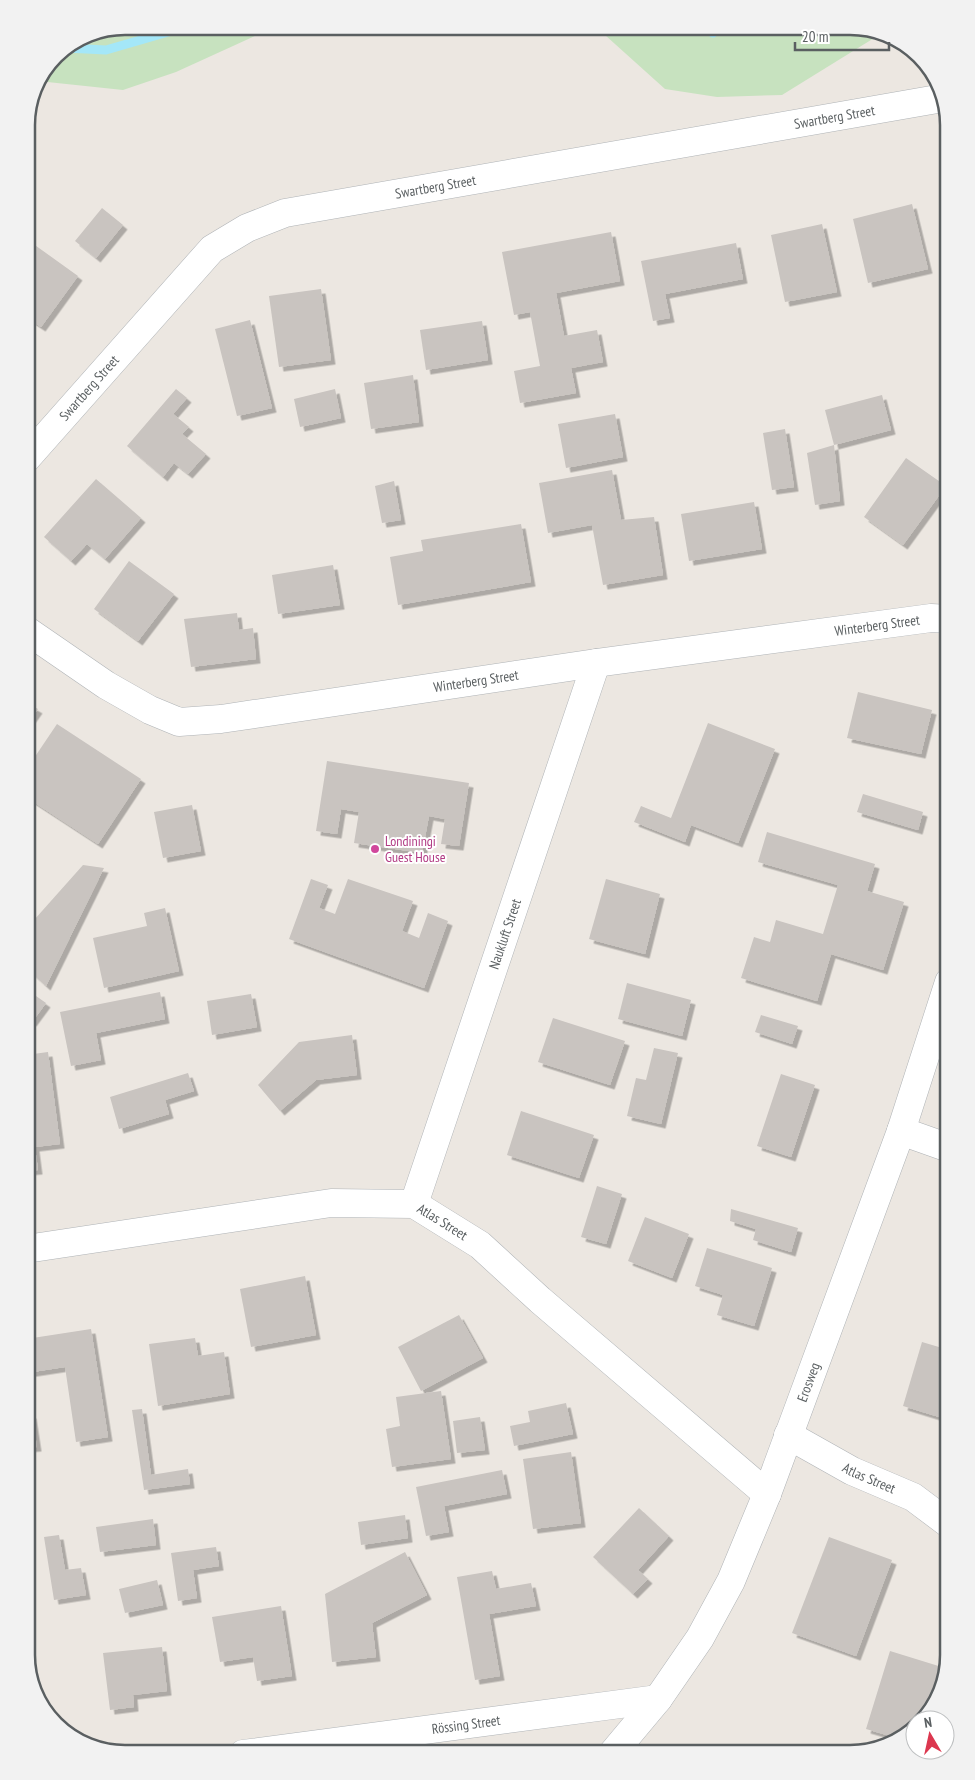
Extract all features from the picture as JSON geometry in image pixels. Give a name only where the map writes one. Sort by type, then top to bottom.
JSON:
[{"type":"street","name":"Swartberg Street","points":[[35,448],[212,249],[247,228],[285,213],[936,99]]},
{"type":"street","name":"Winterberg Street","points":[[35,636],[106,684],[150,710],[179,722],[221,718],[596,663],[931,618],[940,618]]},
{"type":"street","name":"Naukluft Street","points":[[414,1204],[596,663]]},
{"type":"street","name":"Erosweg","points":[[620,1745],[658,1699],[700,1638],[731,1581],[766,1494],[901,1131],[940,1010]]},
{"type":"street","points":[[901,1131],[940,1145]]},
{"type":"street","name":"Atlas Street","points":[[35,1248],[331,1203],[414,1204],[480,1245],[554,1312],[766,1494]]},
{"type":"street","name":"Atlas Street","points":[[788,1435],[852,1471],[913,1497],[940,1517]]},
{"type":"street","name":"Rössing Street","points":[[311,1745],[658,1699]]},
{"type":"green space","points":[[126,35],[257,35],[176,72],[123,90],[46,82],[66,57],[85,44],[102,38]]},
{"type":"green space","points":[[605,35],[855,35],[873,39],[782,95],[717,97],[665,89]]},
{"type":"building","points":[[912,204],[928,269],[868,283],[853,219]]},
{"type":"building","points":[[102,208],[123,225],[96,258],[75,241]]},
{"type":"building","points":[[822,224],[837,292],[785,302],[771,235]]},
{"type":"building","points":[[611,232],[620,281],[556,293],[564,336],[597,330],[603,362],[571,368],[576,393],[520,403],[514,371],[540,366],[530,312],[514,315],[502,252]]},
{"type":"building","points":[[736,243],[743,279],[665,294],[670,318],[653,321],[641,261]]},
{"type":"building","points":[[35,245],[78,276],[41,327],[35,323]]},
{"type":"building","points":[[321,289],[331,360],[279,367],[269,296]]},
{"type":"building","points":[[250,320],[272,408],[237,416],[215,329]]},
{"type":"building","points":[[482,321],[488,360],[426,370],[420,330]]},
{"type":"building","points":[[413,375],[419,422],[371,429],[364,383]]},
{"type":"building","points":[[176,389],[187,398],[173,414],[189,427],[182,434],[206,454],[188,474],[174,463],[163,477],[127,446]]},
{"type":"building","points":[[335,389],[341,418],[300,427],[294,399]]},
{"type":"building","points":[[882,395],[891,430],[834,445],[825,410]]},
{"type":"building","points":[[615,414],[623,457],[566,468],[558,424]]},
{"type":"building","points":[[785,429],[794,487],[772,490],[763,433]]},
{"type":"building","points":[[834,445],[840,501],[815,505],[807,453]]},
{"type":"building","points":[[906,458],[940,482],[940,494],[903,545],[864,517]]},
{"type":"building","points":[[612,470],[621,520],[654,517],[663,575],[603,585],[592,525],[548,533],[539,483]]},
{"type":"building","points":[[96,479],[141,518],[105,559],[87,544],[71,561],[44,537]]},
{"type":"building","points":[[394,481],[401,520],[382,523],[375,486]]},
{"type":"building","points":[[754,502],[762,549],[689,561],[681,514]]},
{"type":"building","points":[[521,524],[531,582],[398,605],[390,557],[423,551],[421,540]]},
{"type":"building","points":[[129,561],[174,594],[138,641],[94,609]]},
{"type":"building","points":[[333,565],[340,605],[278,614],[272,575]]},
{"type":"building","points":[[237,613],[239,630],[253,628],[256,659],[191,667],[184,619]]},
{"type":"building","points":[[858,692],[932,710],[921,754],[847,738]]},
{"type":"building","points":[[708,723],[775,749],[738,843],[691,825],[685,842],[634,822],[641,806],[671,818]]},
{"type":"building","points":[[57,724],[141,779],[98,844],[35,803],[35,757]]},
{"type":"building","points":[[327,761],[469,783],[459,846],[441,844],[445,819],[429,816],[422,853],[354,843],[359,812],[341,809],[337,834],[316,831]]},
{"type":"building","points":[[863,794],[923,812],[918,830],[857,812]]},
{"type":"building","points":[[192,805],[201,851],[163,858],[154,812]]},
{"type":"building","points":[[767,832],[875,864],[867,891],[904,902],[883,970],[831,954],[817,1001],[741,978],[754,937],[770,942],[776,920],[823,934],[838,885],[758,862]]},
{"type":"building","points":[[83,865],[104,868],[46,986],[35,976],[35,919]]},
{"type":"building","points":[[311,879],[328,885],[319,908],[335,914],[348,879],[413,901],[402,931],[419,938],[428,913],[448,921],[424,988],[289,939]]},
{"type":"building","points":[[606,879],[660,894],[645,954],[589,939]]},
{"type":"building","points":[[165,908],[179,971],[104,988],[93,938],[147,926],[144,913]]},
{"type":"building","points":[[627,983],[691,1000],[682,1036],[618,1019]]},
{"type":"building","points":[[160,992],[165,1019],[96,1033],[101,1060],[71,1066],[60,1012]]},
{"type":"building","points":[[251,994],[257,1027],[212,1035],[207,1001]]},
{"type":"building","points":[[35,995],[46,1003],[35,1018]]},
{"type":"building","points":[[761,1015],[798,1026],[792,1044],[755,1032]]},
{"type":"building","points":[[553,1018],[625,1041],[610,1085],[538,1062]]},
{"type":"building","points":[[352,1035],[357,1075],[316,1080],[280,1111],[258,1085],[299,1042]]},
{"type":"building","points":[[654,1048],[678,1053],[661,1124],[627,1116],[636,1078],[646,1080]]},
{"type":"building","points":[[48,1052],[60,1144],[35,1147],[35,1054]]},
{"type":"building","points":[[188,1073],[194,1091],[165,1100],[169,1114],[119,1129],[110,1097]]},
{"type":"building","points":[[781,1074],[815,1085],[791,1157],[757,1146]]},
{"type":"building","points":[[521,1111],[594,1135],[579,1178],[507,1155]]},
{"type":"building","points":[[35,1147],[38,1170],[35,1170]]},
{"type":"building","points":[[597,1186],[622,1194],[606,1244],[581,1237]]},
{"type":"building","points":[[731,1209],[798,1228],[791,1252],[753,1240],[756,1229],[730,1221]]},
{"type":"building","points":[[645,1217],[689,1234],[672,1278],[628,1261]]},
{"type":"building","points":[[707,1248],[772,1268],[754,1326],[717,1315],[723,1295],[695,1286]]},
{"type":"building","points":[[305,1276],[316,1335],[251,1347],[240,1289]]},
{"type":"building","points":[[459,1315],[483,1358],[421,1391],[398,1347]]},
{"type":"building","points":[[91,1329],[108,1437],[76,1442],[65,1367],[35,1372],[35,1338]]},
{"type":"building","points":[[195,1338],[198,1356],[224,1352],[230,1394],[158,1406],[149,1344]]},
{"type":"building","points":[[922,1342],[940,1347],[940,1417],[903,1406]]},
{"type":"building","points":[[441,1391],[451,1459],[392,1467],[386,1429],[400,1426],[396,1397]]},
{"type":"building","points":[[566,1403],[573,1434],[514,1446],[510,1426],[530,1422],[528,1411]]},
{"type":"building","points":[[142,1409],[151,1475],[188,1469],[190,1484],[144,1490],[132,1410]]},
{"type":"building","points":[[480,1417],[485,1450],[457,1453],[453,1421]]},
{"type":"building","points":[[571,1452],[581,1523],[533,1529],[523,1459]]},
{"type":"building","points":[[502,1470],[507,1494],[444,1506],[449,1532],[426,1536],[416,1487]]},
{"type":"building","points":[[639,1508],[669,1536],[638,1570],[648,1579],[633,1594],[593,1557]]},
{"type":"building","points":[[405,1515],[408,1538],[361,1545],[358,1522]]},
{"type":"building","points":[[153,1519],[156,1545],[100,1552],[96,1527]]},
{"type":"building","points":[[59,1535],[65,1570],[81,1568],[86,1595],[54,1600],[44,1537]]},
{"type":"building","points":[[829,1537],[892,1560],[856,1656],[792,1633]]},
{"type":"building","points":[[216,1547],[219,1566],[193,1570],[197,1598],[178,1601],[171,1553]]},
{"type":"building","points":[[405,1552],[427,1595],[372,1623],[376,1657],[332,1662],[325,1594]]},
{"type":"building","points":[[492,1571],[496,1589],[531,1583],[536,1606],[489,1614],[500,1676],[475,1680],[457,1577]]},
{"type":"building","points":[[157,1580],[163,1605],[125,1613],[119,1589]]},
{"type":"building","points":[[281,1606],[292,1676],[257,1681],[253,1657],[220,1662],[212,1617]]},
{"type":"building","points":[[162,1647],[167,1691],[133,1695],[134,1707],[110,1710],[103,1653]]},
{"type":"building","points":[[890,1651],[939,1666],[935,1684],[925,1705],[921,1710],[905,1710],[905,1726],[889,1736],[866,1729]]},
{"type":"waterway","points":[[78,49],[106,50],[158,35]]},
{"type":"place","name":"Londiningi Guest House","points":[[375,849]]}]
